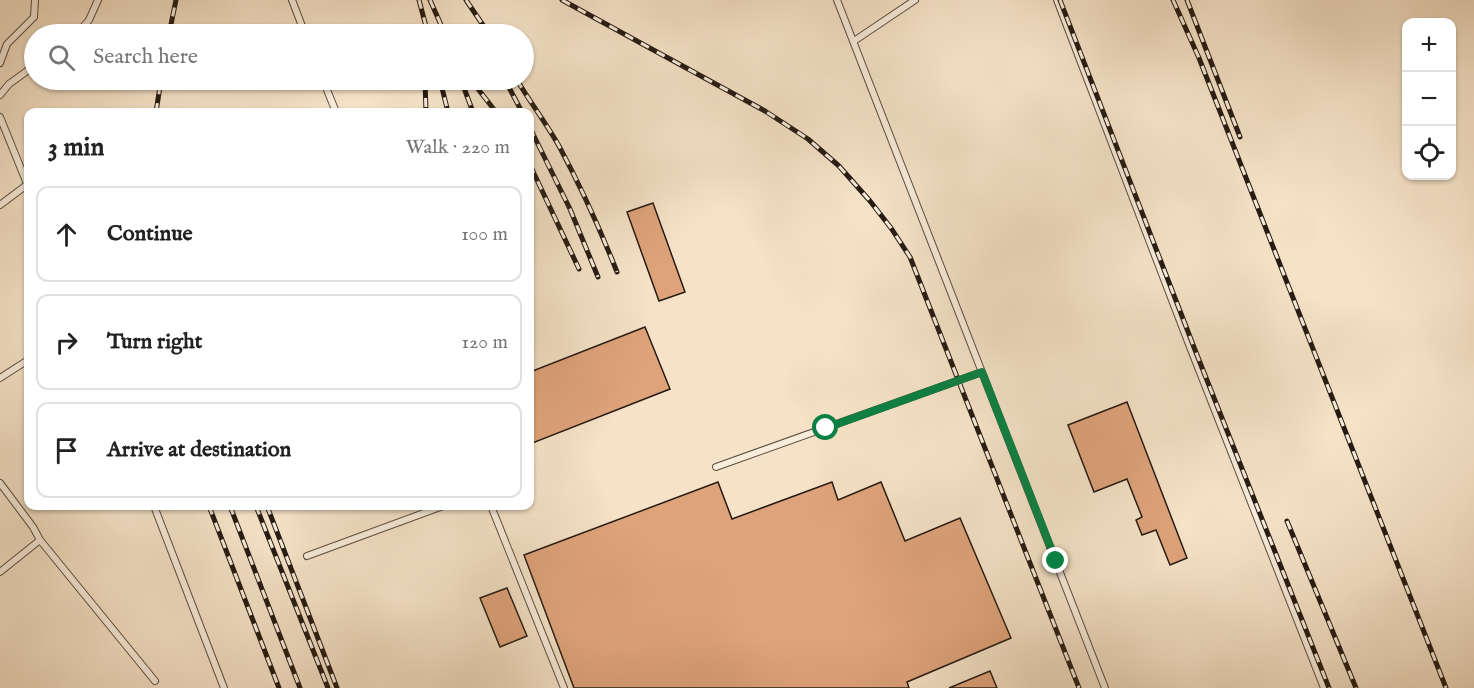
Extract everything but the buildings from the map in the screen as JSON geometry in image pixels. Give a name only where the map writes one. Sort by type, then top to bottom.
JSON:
[{"type":"lane","points":[[27,24],[34,17],[35,0]]},
{"type":"lane","points":[[85,24],[98,0]]},
{"type":"lane","points":[[292,0],[301,24]]},
{"type":"lane","points":[[837,0],[1105,688]]},
{"type":"lane","points":[[854,41],[915,0]]},
{"type":"lane","points":[[1057,0],[1324,688]]},
{"type":"lane","points":[[0,63],[7,44],[24,27]]},
{"type":"lane","points":[[0,92],[24,73]]},
{"type":"lane","points":[[327,90],[334,108]]},
{"type":"lane","points":[[0,117],[24,175]]},
{"type":"lane","points":[[0,205],[24,188]]},
{"type":"lane","points":[[0,378],[24,363]]},
{"type":"lane","points":[[716,467],[982,372]]},
{"type":"lane","points":[[0,483],[40,540],[155,681]]},
{"type":"lane","points":[[156,510],[224,688]]},
{"type":"lane","points":[[307,556],[432,510]]},
{"type":"lane","points":[[493,510],[564,688]]},
{"type":"lane","points":[[0,572],[40,540]]},
{"type":"railway","points":[[171,24],[176,0]]},
{"type":"railway","points":[[419,0],[425,24]]},
{"type":"railway","points":[[430,0],[441,24]]},
{"type":"railway","points":[[466,0],[482,24]]},
{"type":"railway","points":[[562,0],[765,111],[808,139],[839,166],[891,228],[910,257],[1079,688]]},
{"type":"railway","points":[[1060,0],[1329,688]]},
{"type":"railway","points":[[1173,0],[1199,58],[1446,688]]},
{"type":"railway","points":[[1187,0],[1240,137]]},
{"type":"railway","points":[[157,108],[159,90]]},
{"type":"railway","points":[[425,90],[426,108]]},
{"type":"railway","points":[[442,90],[447,108]]},
{"type":"railway","points":[[465,90],[472,108]]},
{"type":"railway","points":[[479,90],[493,108]]},
{"type":"railway","points":[[510,90],[520,108]]},
{"type":"railway","points":[[523,90],[567,161],[617,272]]},
{"type":"railway","points":[[534,136],[570,209],[598,277]]},
{"type":"railway","points":[[534,173],[579,269]]},
{"type":"railway","points":[[211,510],[279,688]]},
{"type":"railway","points":[[232,510],[300,688]]},
{"type":"railway","points":[[258,510],[328,688]]},
{"type":"railway","points":[[269,510],[337,688]]},
{"type":"railway","points":[[1287,521],[1356,688]]},
{"type":"route","points":[[826,428],[982,372],[1056,561]]}]
